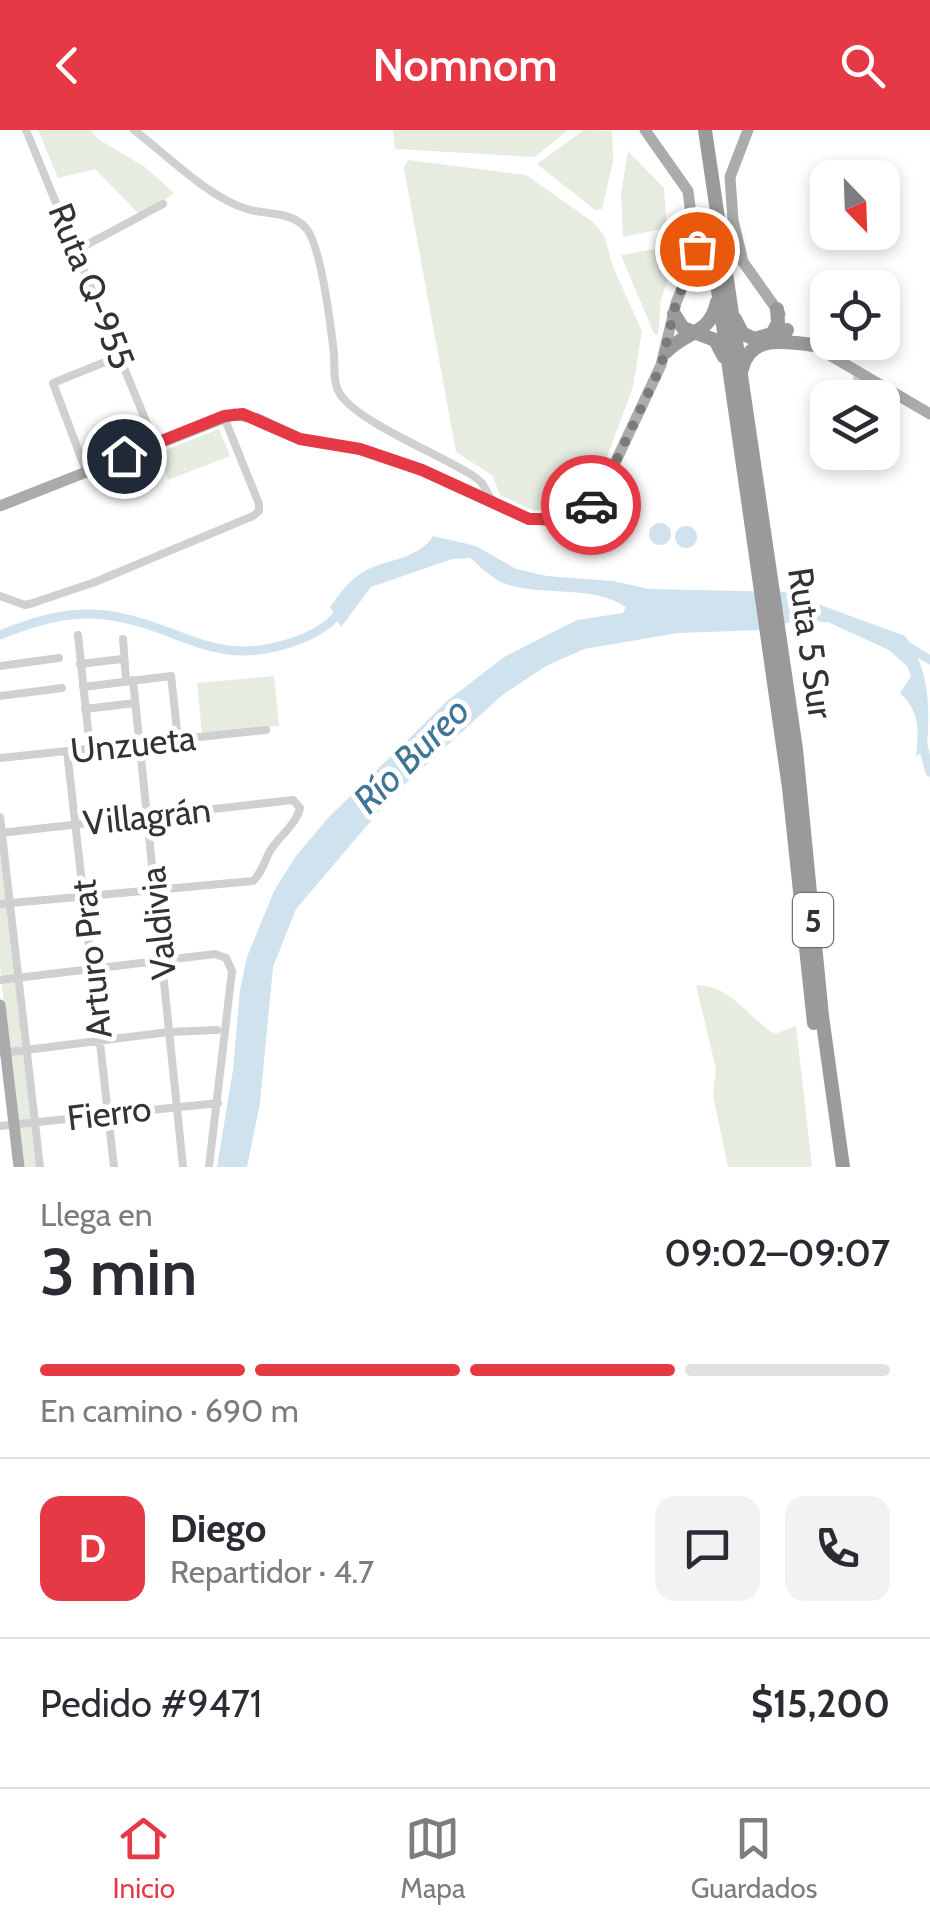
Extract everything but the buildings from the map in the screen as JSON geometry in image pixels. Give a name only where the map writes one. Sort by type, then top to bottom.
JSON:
[{"type":"highway","name":"Ruta 5 Sur","points":[[696,130],[779,676],[833,1167]]},
{"type":"highway","name":"Ruta 5 Sur","points":[[705,130],[730,310],[734,375]]},
{"type":"highway","points":[[666,352],[712,320],[718,291]]},
{"type":"highway","points":[[777,309],[779,335]]},
{"type":"highway","points":[[730,310],[747,337],[779,335],[810,344]]},
{"type":"highway","points":[[674,314],[680,325],[715,340],[734,375]]},
{"type":"highway","points":[[671,337],[694,332]]},
{"type":"highway","points":[[734,375],[748,351],[779,335]]},
{"type":"highway","name":"Ruta 5 Sur","points":[[779,676],[803,806],[824,1030],[843,1167]]},
{"type":"main road","points":[[0,506],[224,416],[243,414],[300,439],[372,452],[438,476],[529,519],[564,519],[588,508],[608,478],[666,352],[674,314],[696,254],[692,207],[680,177],[646,130]]},
{"type":"main road","points":[[748,130],[730,177],[733,220],[743,262],[777,309]]},
{"type":"main road","points":[[840,360],[930,414]]},
{"type":"main road","points":[[0,1004],[7,1125],[16,1167]]},
{"type":"street","name":"Ruta Q-955","points":[[26,130],[155,444]]},
{"type":"street","points":[[134,130],[228,200],[249,210],[291,217],[305,227],[315,245],[340,395],[358,410],[482,482],[492,501]]},
{"type":"street","points":[[77,250],[163,204]]},
{"type":"street","points":[[86,471],[53,383],[120,356]]},
{"type":"street","points":[[857,380],[858,370]]},
{"type":"street","points":[[0,596],[25,605],[32,603],[95,582],[253,516],[259,504],[224,416]]},
{"type":"street","points":[[78,635],[90,749]]},
{"type":"street","name":"Valdivia","points":[[123,639],[122,659],[135,703],[183,1167]]},
{"type":"street","points":[[0,666],[59,658]]},
{"type":"street","points":[[80,664],[122,659]]},
{"type":"street","points":[[82,686],[172,676],[178,740]]},
{"type":"street","points":[[0,696],[62,688]]},
{"type":"street","points":[[85,709],[135,703]]},
{"type":"street","name":"Unzueta","points":[[0,758],[266,730]]},
{"type":"street","name":"Arturo Prat","points":[[68,751],[114,1167]]},
{"type":"street","name":"Villagrán","points":[[1,833],[294,800],[299,806],[298,817],[275,844],[257,878],[154,889]]},
{"type":"street","points":[[0,817],[5,904],[18,978],[40,1167]]},
{"type":"street","points":[[5,904],[154,889]]},
{"type":"street","points":[[0,980],[215,954],[226,958],[232,968],[209,1167]]},
{"type":"street","points":[[1,1052],[216,1030]]},
{"type":"street","name":"Fierro","points":[[7,1125],[218,1103]]},
{"type":"shaded area","points":[[38,130],[91,130],[98,139],[145,167],[174,193],[141,216],[95,169],[58,178]]},
{"type":"shaded area","points":[[393,130],[568,130],[535,157],[395,149]]},
{"type":"shaded area","points":[[584,130],[612,131],[613,161],[602,209],[595,210],[537,164]]},
{"type":"shaded area","points":[[628,151],[664,188],[667,228],[623,237],[621,194]]},
{"type":"shaded area","points":[[408,160],[526,175],[593,222],[604,235],[613,267],[642,331],[633,387],[605,462],[581,501],[534,511],[500,495],[492,475],[456,452],[404,168]]},
{"type":"shaded area","points":[[673,246],[671,272],[661,299],[658,335],[654,334],[621,255]]},
{"type":"shaded area","points":[[219,429],[230,456],[168,480],[158,453]]},
{"type":"shaded area","points":[[274,676],[279,726],[202,733],[197,683]]},
{"type":"shaded area","points":[[0,852],[36,1167],[22,1167],[0,968]]},
{"type":"shaded area","points":[[696,985],[729,996],[775,1034],[796,1026],[812,1167],[728,1167],[713,1095],[716,1069]]},
{"type":"water","points":[[656,523],[664,523],[671,534],[664,545],[656,545],[649,538],[649,530]]},
{"type":"water","points":[[682,526],[690,526],[697,537],[690,548],[682,548],[675,541],[675,533]]},
{"type":"water","points":[[433,536],[476,546],[516,569],[547,576],[613,581],[649,589],[785,592],[905,636],[924,675],[927,747],[916,757],[917,722],[900,693],[911,676],[907,666],[889,650],[828,622],[794,621],[762,630],[678,633],[584,649],[546,666],[501,696],[392,796],[296,909],[273,967],[260,1103],[247,1167],[217,1167],[247,957],[274,891],[296,856],[328,818],[447,701],[504,657],[577,620],[623,613],[626,607],[584,593],[509,585],[470,558],[452,559],[371,587],[341,627],[330,607],[349,584],[372,568],[419,550]]},
{"type":"waterway","points":[[0,635],[51,618],[91,614],[131,620],[216,648],[262,650],[312,634],[341,611]]},
{"type":"waterway","name":"Río Bureo","points":[[907,646],[930,660]]},
{"type":"waterway","name":"Río Bureo","points":[[922,742],[930,772]]},
{"type":"way so far","points":[[591,505],[608,478],[661,366],[671,337],[676,303],[697,249]]},
{"type":"route","points":[[124,456],[224,416],[243,414],[300,439],[360,449],[422,470],[529,519],[564,519],[591,505]]}]
